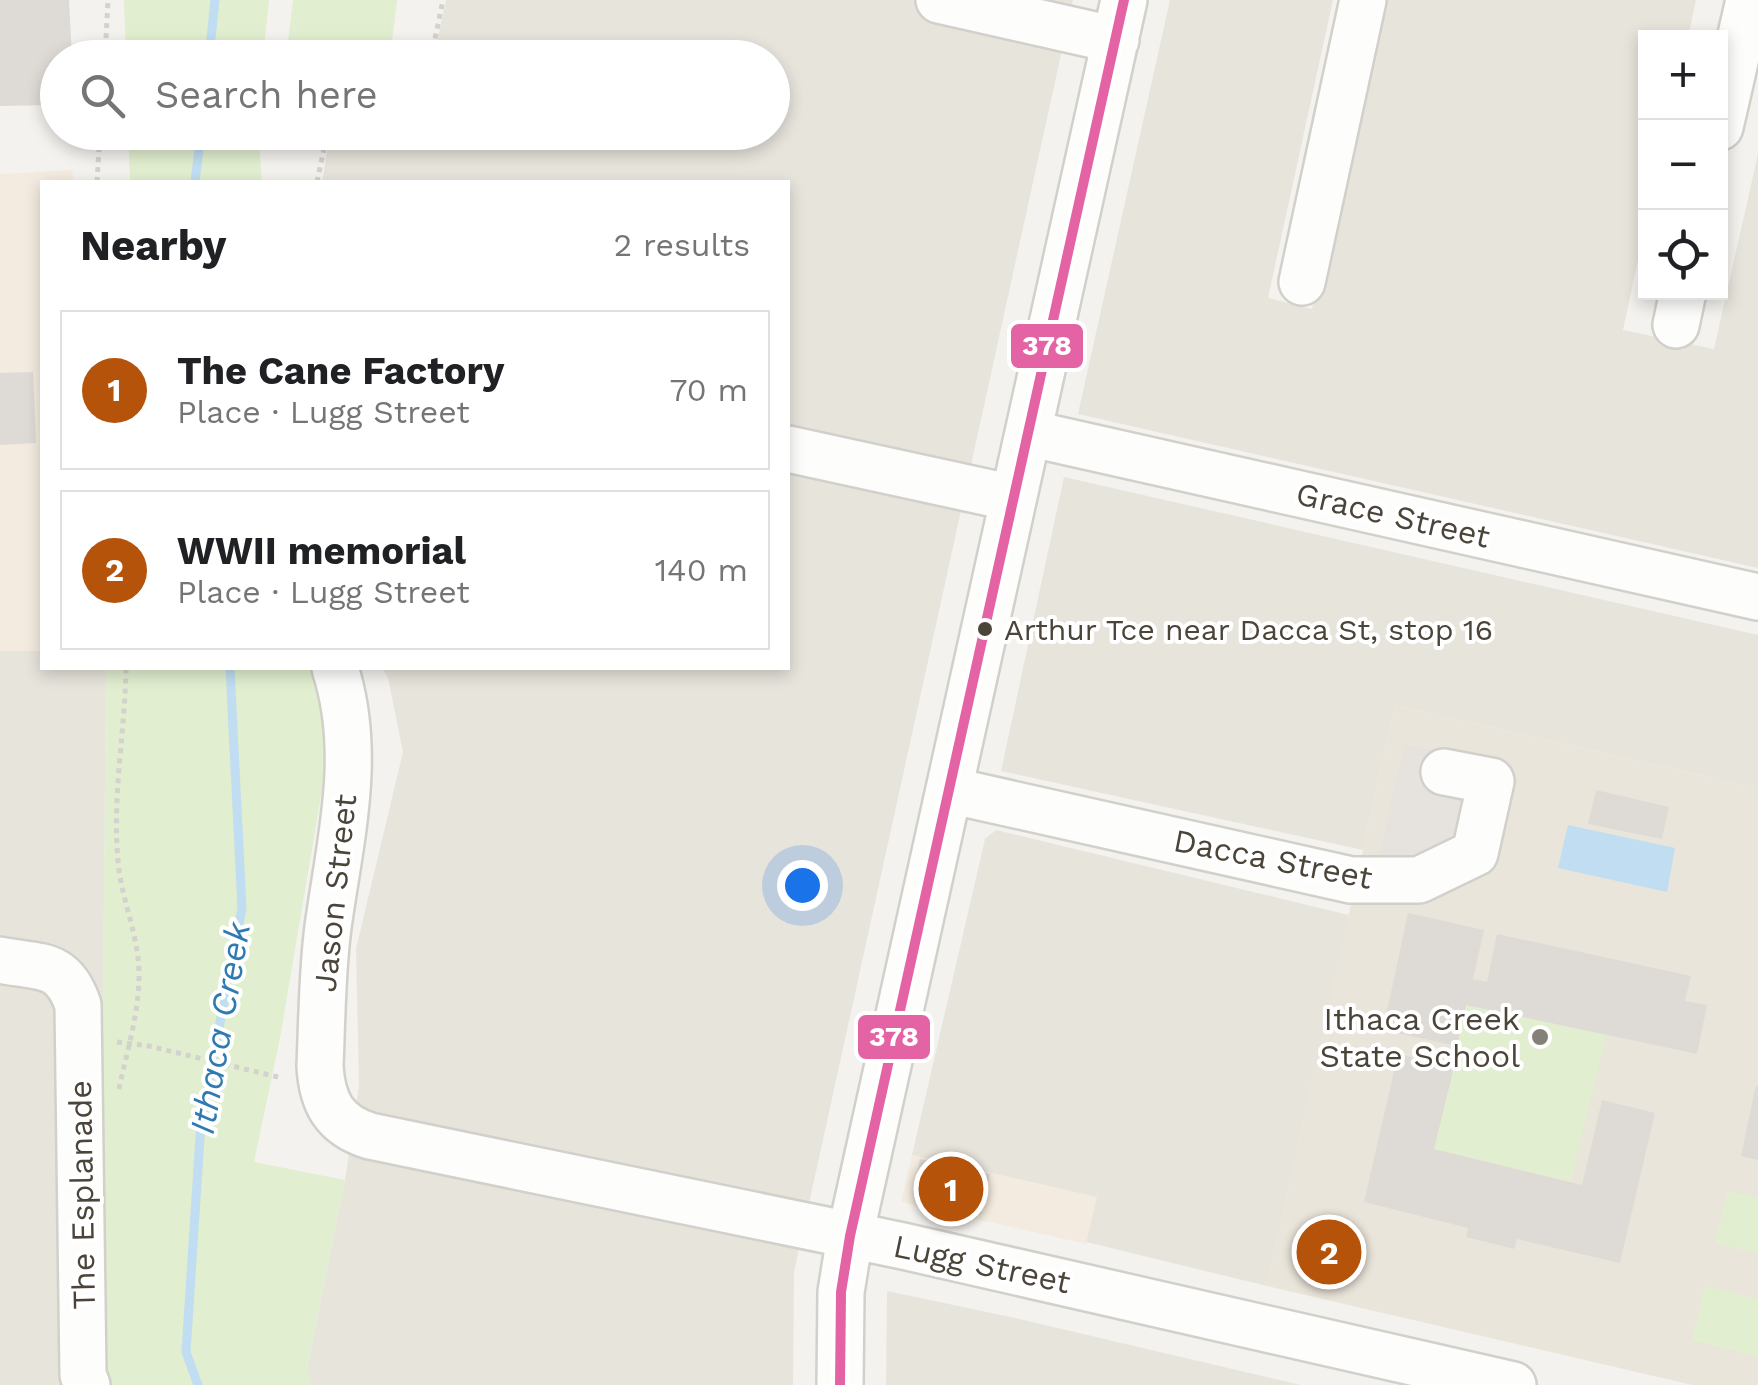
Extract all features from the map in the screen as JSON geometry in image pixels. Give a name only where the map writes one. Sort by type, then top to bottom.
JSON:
[{"type":"street","points":[[840,1385],[841,1292],[850,1236],[1120,20],[939,0]]},
{"type":"street","points":[[1302,282],[1362,0]]},
{"type":"street","points":[[1722,120],[1749,0]]},
{"type":"street","name":"Grace Street","points":[[1028,432],[1758,596]]},
{"type":"street","points":[[790,449],[1013,498]]},
{"type":"street","name":"Jason Street","points":[[335,1117],[324,1096],[320,1066],[328,931],[349,766],[348,713],[336,670]]},
{"type":"street","name":"Dacca Street","points":[[950,790],[1351,880],[1420,880],[1475,853],[1492,782],[1444,772]]},
{"type":"street","name":"The Esplanade","points":[[0,960],[58,971],[71,983],[78,1005],[78,1382]]},
{"type":"street","name":"Lugg Street","points":[[335,1117],[345,1126],[370,1136],[850,1236],[1513,1385]]},
{"type":"path","points":[[106,40],[108,0]]},
{"type":"path","points":[[435,40],[443,0]]},
{"type":"path","points":[[97,180],[99,150]]},
{"type":"path","points":[[317,180],[323,150]]},
{"type":"path","points":[[118,1095],[131,1044],[139,976],[135,937],[118,864],[126,670]]},
{"type":"path","points":[[119,1042],[293,1081]]},
{"type":"shaded area","points":[[446,0],[1073,0],[794,1272],[793,1385],[311,1385],[307,1368],[345,1180],[359,1085],[356,949],[403,752],[383,670],[790,670],[790,180],[322,180],[327,150],[790,150],[790,40],[438,40]]},
{"type":"shaded area","points":[[1170,0],[1333,0],[1268,298],[1312,309],[1381,0],[1696,0],[1690,30],[1638,30],[1638,260],[1623,330],[1714,349],[1758,154],[1758,568],[1078,414]]},
{"type":"shaded area","points":[[72,170],[74,180],[40,180],[40,651],[0,651],[0,174]]},
{"type":"shaded area","points":[[1064,477],[1758,635],[1758,788],[1395,705],[1363,850],[1001,771]]},
{"type":"shaded area","points":[[0,651],[40,651],[40,670],[106,670],[100,1343],[110,1385],[0,1385]]},
{"type":"shaded area","name":"Ithaca Creek State School","points":[[1395,705],[1758,788],[1758,1385],[1692,1385],[1267,1286]]},
{"type":"shaded area","points":[[1404,744],[1504,765],[1476,879],[1453,874],[1370,897]]},
{"type":"shaded area","points":[[996,830],[1349,915],[1267,1286],[1082,1241],[1096,1197],[912,1155],[985,839]]},
{"type":"shaded area","points":[[912,1155],[1097,1197],[1086,1244],[901,1202]]},
{"type":"shaded area","points":[[887,1291],[1006,1316],[1301,1385],[886,1385]]},
{"type":"green space","points":[[124,0],[269,0],[265,40],[125,40]]},
{"type":"green space","points":[[293,0],[397,0],[392,40],[288,40]]},
{"type":"green space","points":[[129,150],[259,150],[262,180],[130,180]]},
{"type":"green space","points":[[106,670],[314,670],[330,743],[280,1038],[254,1162],[345,1180],[307,1367],[311,1385],[110,1385],[100,1343]]},
{"type":"green space","points":[[1466,1005],[1606,1035],[1571,1182],[1434,1149]]},
{"type":"green space","points":[[1728,1191],[1758,1198],[1758,1254],[1715,1243]]},
{"type":"green space","points":[[1705,1286],[1758,1299],[1758,1357],[1692,1340]]},
{"type":"water","points":[[1568,825],[1675,848],[1667,892],[1558,868]]},
{"type":"building","points":[[0,0],[69,0],[71,40],[40,40],[40,105],[0,106]]},
{"type":"building","points":[[33,372],[36,443],[0,445],[0,373]]},
{"type":"building","points":[[1596,790],[1669,807],[1662,839],[1588,824]]},
{"type":"building","points":[[1408,913],[1484,930],[1473,979],[1487,982],[1497,934],[1691,976],[1685,1001],[1707,1005],[1697,1054],[1466,1005],[1457,1046],[1383,1030]]},
{"type":"building","points":[[1398,1054],[1454,1067],[1434,1149],[1582,1185],[1602,1100],[1655,1113],[1620,1263],[1517,1239],[1514,1249],[1466,1237],[1468,1228],[1364,1202]]},
{"type":"building","points":[[1758,1086],[1758,1160],[1741,1156]]},
{"type":"building","points":[[920,1159],[990,1174],[981,1214],[920,1201],[914,1192]]},
{"type":"waterway","name":"Ithaca Creek","points":[[211,40],[215,0]]},
{"type":"waterway","name":"Ithaca Creek","points":[[195,180],[199,150]]},
{"type":"waterway","name":"Ithaca Creek","points":[[198,1385],[186,1352],[201,1122],[242,908],[230,670]]},
{"type":"transit line","name":"378","points":[[840,1385],[841,1292],[850,1236],[1124,0]]},
{"type":"place","name":"Arthur Tce near Dacca St, stop 16","points":[[985,629]]},
{"type":"place","name":"Ithaca Creek State School","points":[[1540,1037]]},
{"type":"place","name":"The Cane Factory","points":[[951,1189]]},
{"type":"place","name":"WWII memorial","points":[[1329,1252]]}]
